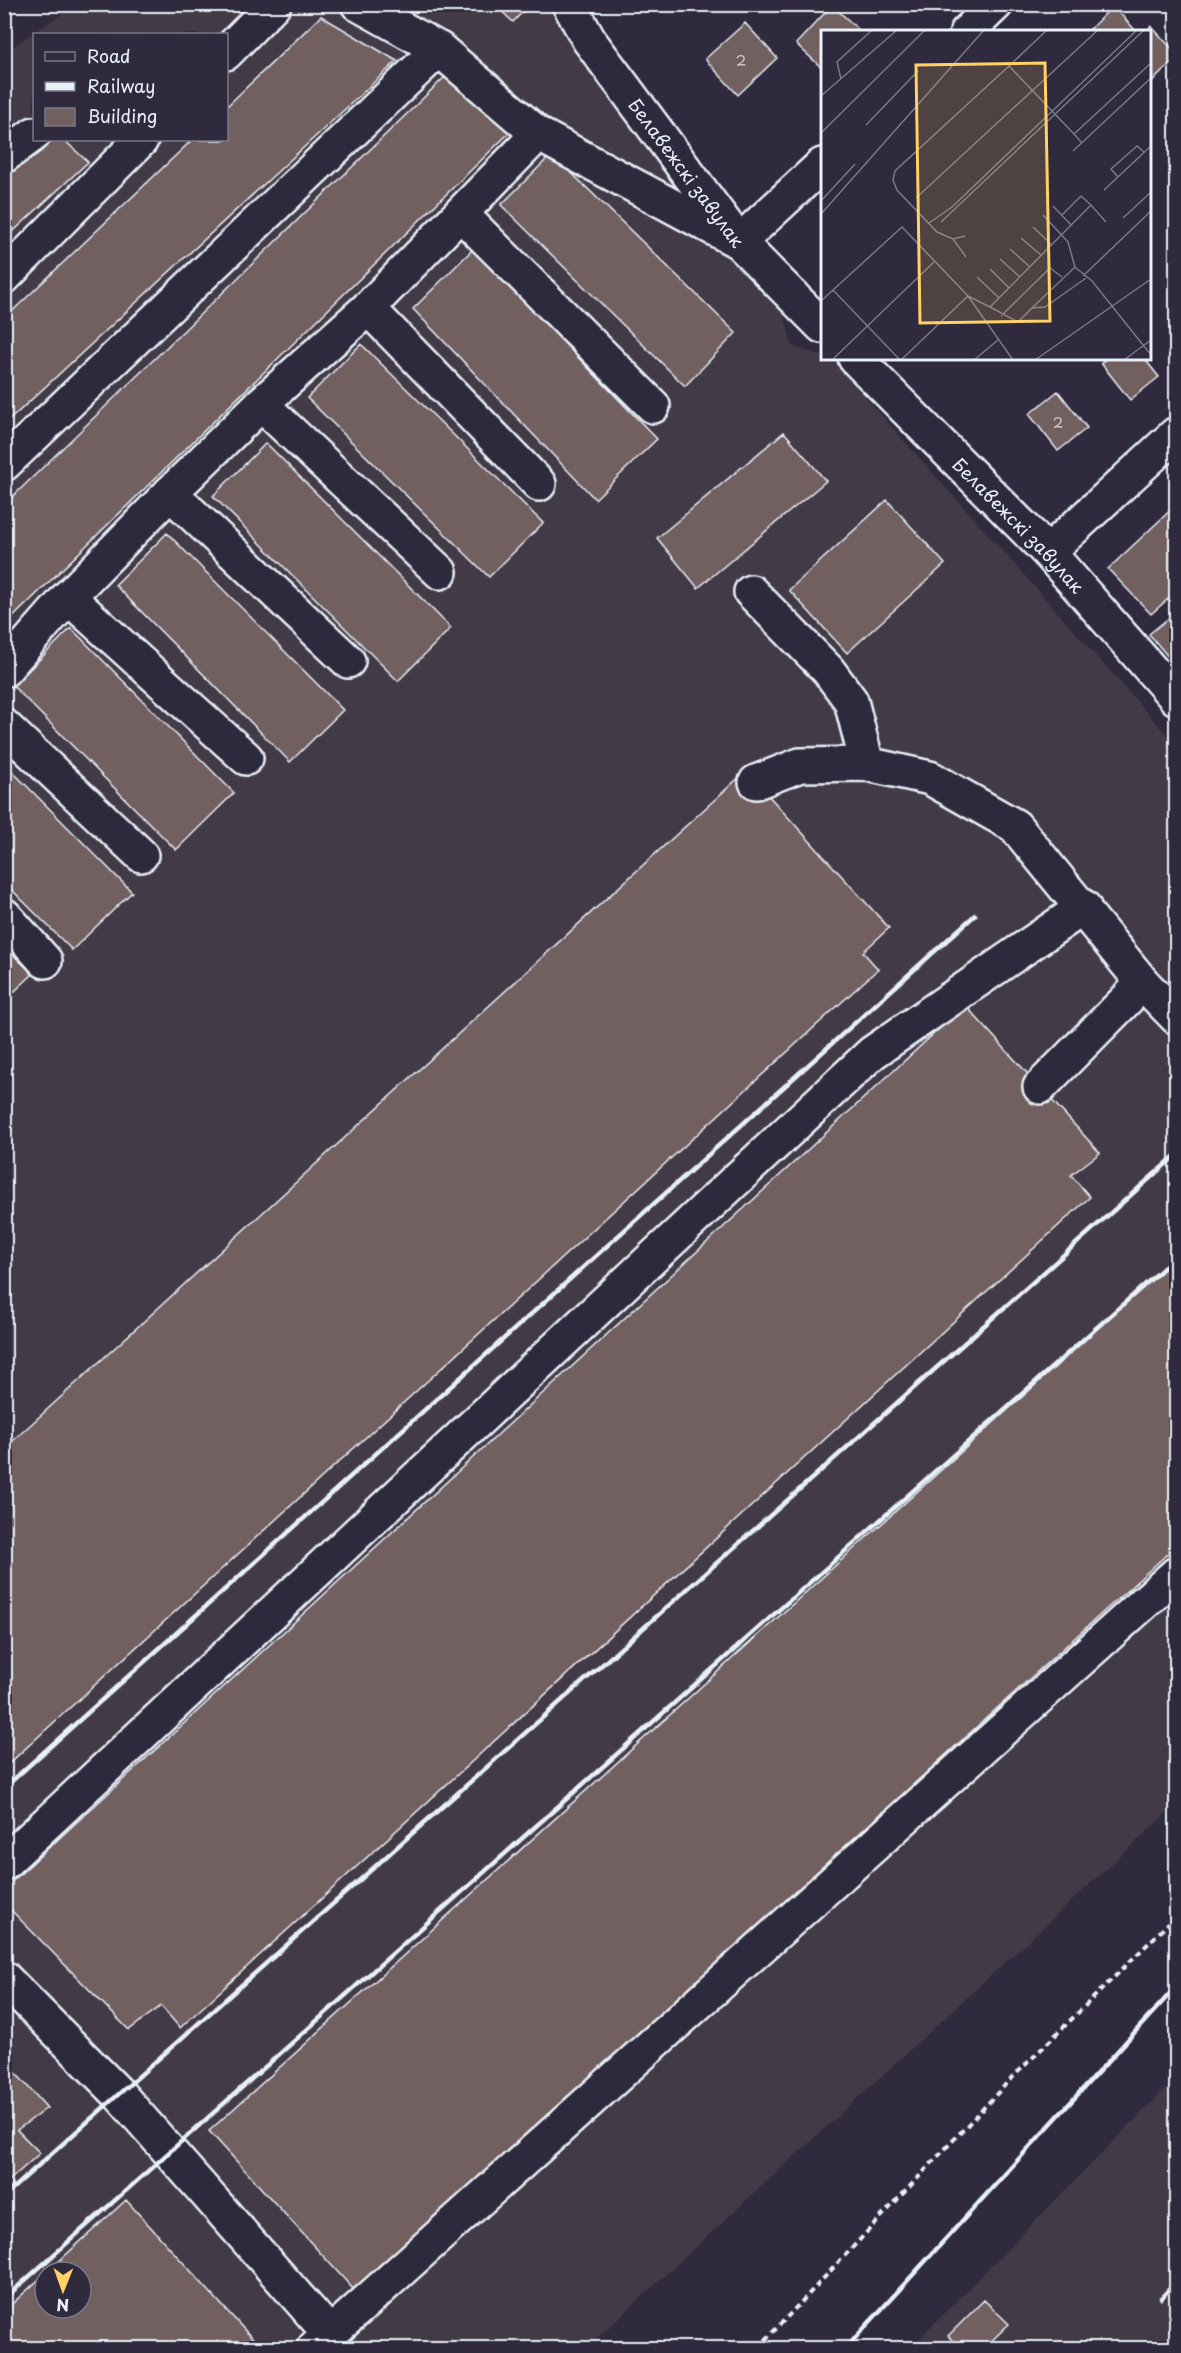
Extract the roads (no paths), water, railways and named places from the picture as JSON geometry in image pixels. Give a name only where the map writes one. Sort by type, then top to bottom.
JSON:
[{"type":"street","points":[[228,51],[274,4]]},
{"type":"street","points":[[358,4],[439,49],[538,134],[739,242],[821,166]]},
{"type":"street","name":"Белавежскі завулак","points":[[569,4],[589,40],[739,242],[821,325]]},
{"type":"street","points":[[969,30],[996,4]]},
{"type":"street","points":[[4,464],[439,49]]},
{"type":"street","points":[[4,670],[68,597],[170,493],[261,404],[368,308],[462,215],[538,134]]},
{"type":"street","points":[[4,156],[33,135]]},
{"type":"street","points":[[4,277],[140,141]]},
{"type":"street","points":[[462,215],[653,406]]},
{"type":"street","points":[[368,308],[539,484]]},
{"type":"street","name":"Белавежскі завулак","points":[[857,360],[1048,552],[1176,698]]},
{"type":"street","points":[[261,404],[440,572]]},
{"type":"street","points":[[1048,552],[1176,434]]},
{"type":"street","points":[[170,493],[348,661]]},
{"type":"street","points":[[751,592],[828,670],[851,701],[867,764]]},
{"type":"street","points":[[68,597],[246,758]]},
{"type":"street","points":[[4,726],[141,855]]},
{"type":"street","points":[[756,782],[800,765],[867,764],[930,778],[1015,826],[1143,983],[1176,1017]]},
{"type":"street","points":[[4,1863],[872,1053],[1084,908]]},
{"type":"street","points":[[4,915],[45,961]]},
{"type":"street","points":[[1040,1087],[1143,983]]},
{"type":"street","points":[[4,1978],[118,2093],[322,2341],[1176,1574]]},
{"type":"railway","points":[[4,1788],[975,915]]},
{"type":"railway","points":[[4,2196],[1176,1155]]},
{"type":"railway","points":[[4,2299],[1176,1257]]},
{"type":"railway","points":[[846,2348],[1176,1987]]},
{"type":"railway","points":[[1161,2298],[1176,2282]]}]
